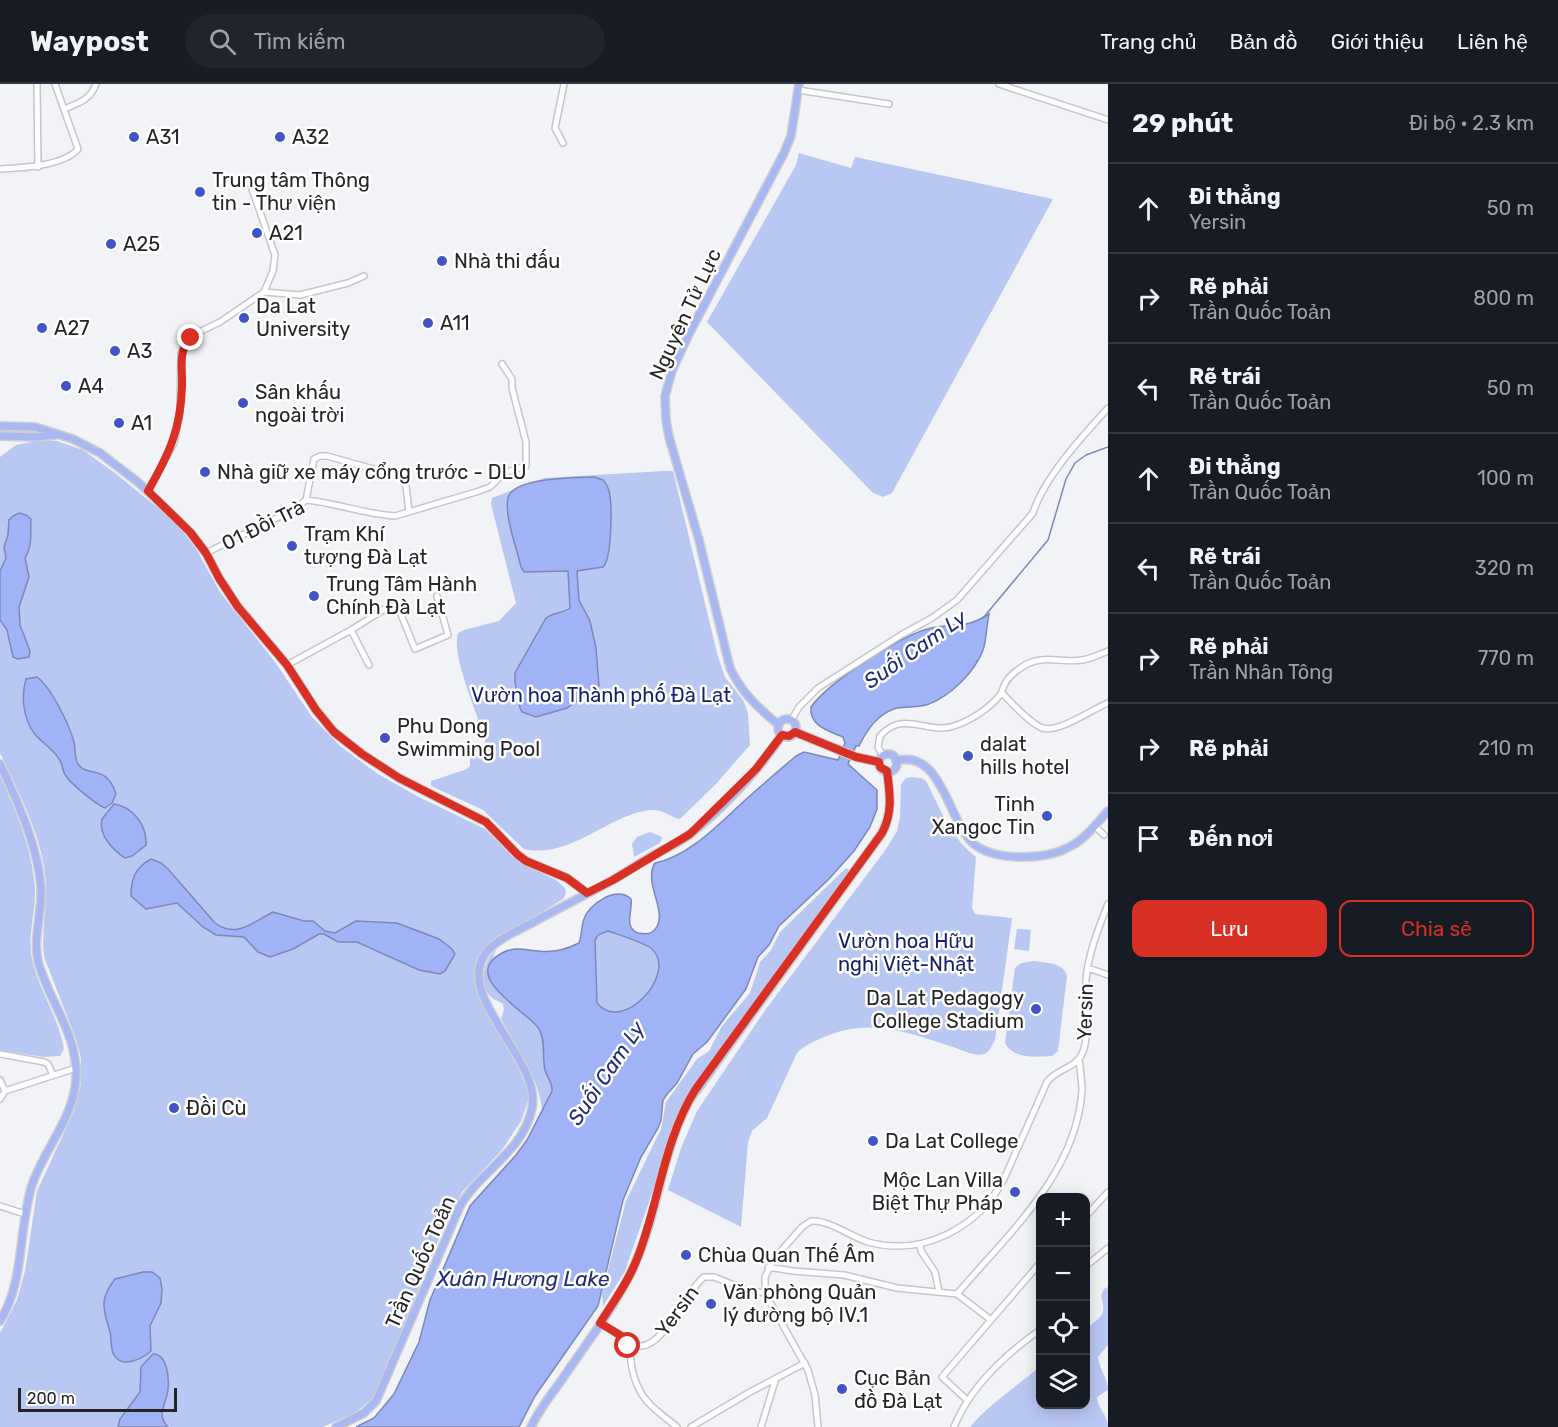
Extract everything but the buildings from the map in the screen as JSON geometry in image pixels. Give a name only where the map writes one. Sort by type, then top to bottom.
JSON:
[{"type":"main road","name":"Nguyên Tử Lực","points":[[779,725],[748,696],[730,668],[699,540],[669,437],[665,396],[672,371],[689,333],[788,145],[799,87]]},
{"type":"main road","points":[[0,426],[35,427],[86,444],[148,491],[190,532],[206,553],[238,607],[287,665],[326,723],[362,754],[410,785],[486,822],[518,855],[535,865],[567,878],[587,893]]},
{"type":"main road","points":[[0,436],[61,435]]},
{"type":"main road","points":[[784,720],[791,721],[796,726],[795,732],[789,736],[782,735],[779,725],[784,720]]},
{"type":"main road","points":[[795,732],[856,757],[881,759],[890,754],[896,761]]},
{"type":"main road","name":"Trần Quốc Toản","points":[[336,1427],[364,1413],[376,1401],[460,1206],[472,1188],[513,1146],[522,1133],[532,1110],[531,1086],[489,1009],[479,982],[478,972],[481,960],[497,943],[613,880],[690,834],[756,769],[782,735]]},
{"type":"main road","points":[[881,759],[880,767],[887,771]]},
{"type":"main road","points":[[896,761],[913,760],[929,768],[968,838],[977,847],[993,853],[1032,857],[1066,849],[1095,826],[1108,811]]},
{"type":"main road","points":[[887,771],[894,768],[896,761]]},
{"type":"main road","points":[[0,764],[36,858],[41,891],[37,957],[70,1039],[76,1068],[73,1097],[35,1177],[25,1214],[14,1293],[0,1321]]},
{"type":"main road","points":[[531,1427],[600,1323],[637,1260],[667,1155],[688,1101],[885,828],[891,805],[887,771]]},
{"type":"street","points":[[37,84],[38,167]]},
{"type":"street","points":[[0,168],[38,167],[65,158],[78,149],[55,84]]},
{"type":"street","points":[[64,109],[86,100],[96,84]]},
{"type":"street","points":[[563,143],[555,128],[564,84]]},
{"type":"street","points":[[999,84],[1108,120]]},
{"type":"street","points":[[799,87],[889,104]]},
{"type":"street","points":[[148,491],[174,443],[180,411],[183,347],[197,333],[220,322],[264,292],[273,271],[275,255],[251,186]]},
{"type":"street","points":[[264,292],[300,295],[348,283],[364,276]]},
{"type":"street","name":"01 Đồi Trà","points":[[206,553],[295,509],[306,500],[324,501],[395,516],[477,492],[490,487],[504,473],[526,466],[526,442],[512,388],[512,379],[502,364]]},
{"type":"street","points":[[791,721],[799,707],[818,688],[932,618],[957,600],[1033,513],[1038,496],[1049,480],[1108,408]]},
{"type":"street","points":[[306,500],[314,459],[327,456],[402,477],[406,486],[409,512]]},
{"type":"street","points":[[287,665],[396,602],[415,649],[447,635],[437,596]]},
{"type":"street","points":[[351,630],[369,665]]},
{"type":"street","points":[[881,759],[878,747],[880,736],[897,724],[908,722],[944,727],[956,726],[975,716],[1002,693],[1008,679],[1029,663],[1046,659],[1080,661],[1108,651]]},
{"type":"street","points":[[1002,693],[1029,719],[1047,730],[1059,727],[1108,703]]},
{"type":"street","points":[[1095,826],[1104,835]]},
{"type":"street","name":"Yersin","points":[[768,1267],[802,1227],[811,1221],[821,1222],[868,1242],[888,1245],[920,1244],[959,1228],[978,1214],[1005,1179],[1047,1082],[1058,1071],[1080,1059],[1084,1051],[1086,980],[1098,930],[1108,904]]},
{"type":"street","points":[[1088,968],[1108,975]]},
{"type":"street","points":[[0,1054],[44,1062],[48,1064],[53,1075]]},
{"type":"street","points":[[1043,1193],[1065,1154],[1074,1130],[1082,1090],[1080,1059]]},
{"type":"street","points":[[0,1099],[5,1090],[76,1068]]},
{"type":"street","points":[[0,1080],[5,1090]]},
{"type":"street","points":[[1090,1212],[1108,1192]]},
{"type":"street","points":[[957,1294],[1036,1203]]},
{"type":"street","points":[[0,1206],[25,1214]]},
{"type":"street","points":[[920,1244],[921,1251],[935,1272],[939,1292]]},
{"type":"street","points":[[1090,1262],[1108,1248]]},
{"type":"street","points":[[818,1427],[815,1395],[805,1363],[766,1293],[765,1277],[768,1267],[844,1275],[897,1288],[957,1294],[991,1320]]},
{"type":"street","points":[[967,1400],[942,1377],[1036,1268]]},
{"type":"street","name":"Yersin","points":[[600,1323],[624,1339],[638,1346],[644,1346],[656,1340],[689,1293],[704,1277],[714,1277],[747,1290],[766,1293]]},
{"type":"street","points":[[954,1427],[967,1400],[1006,1358],[1036,1334]]},
{"type":"street","name":"Yersin","points":[[624,1339],[630,1352],[633,1377],[641,1393],[677,1427]]},
{"type":"street","points":[[691,1427],[805,1363]]},
{"type":"street","points":[[761,1427],[776,1378]]},
{"type":"green space","points":[[799,153],[851,168],[855,157],[1053,199],[892,493],[883,497],[873,493],[707,322],[796,165]]},
{"type":"green space","points":[[42,440],[57,441],[83,450],[174,521],[195,547],[220,592],[275,662],[312,717],[340,746],[378,774],[485,829],[516,860],[556,880],[565,888],[566,894],[563,899],[488,945],[475,964],[475,984],[481,1001],[519,1069],[527,1089],[529,1098],[521,1121],[502,1150],[462,1192],[443,1229],[372,1399],[356,1412],[323,1427],[0,1427],[0,1333],[17,1300],[25,1271],[37,1191],[74,1111],[81,1084],[81,1058],[76,1039],[44,957],[46,883],[40,849],[29,816],[0,753],[0,457],[16,445]]},
{"type":"green space","name":"Vườn hoa Thành phố Đà Lạt","points":[[673,471],[718,657],[725,677],[743,700],[748,713],[750,745],[717,783],[680,819],[660,811],[644,811],[629,815],[586,837],[556,848],[540,851],[524,849],[483,810],[431,786],[431,781],[467,769],[470,766],[470,753],[486,747],[485,738],[461,670],[457,643],[458,633],[499,621],[516,603],[491,504],[492,498],[544,478]]},
{"type":"green space","points":[[0,776],[18,817],[34,875],[31,954],[36,974],[62,1038],[64,1049],[60,1056],[43,1057],[0,1050]]},
{"type":"green space","name":"Vườn hoa Hữu nghị Việt-Nhật","points":[[913,777],[926,781],[953,831],[976,857],[972,908],[975,914],[1012,918],[995,1040],[988,1052],[977,1055],[891,1029],[861,1028],[829,1035],[804,1047],[797,1053],[767,1118],[752,1131],[748,1142],[741,1227],[668,1190],[681,1148],[697,1111],[766,1009],[884,852],[897,831],[900,817],[901,784],[906,778]]},
{"type":"green space","points":[[650,832],[662,837],[660,843],[634,857],[632,844],[637,837]]},
{"type":"green space","points":[[846,868],[852,871],[675,1127],[625,1271],[603,1306],[602,1293],[626,1201],[661,1129],[666,1102],[697,1059],[709,1051],[722,1026],[750,993],[760,962],[771,950],[780,932]]},
{"type":"green space","points":[[1017,929],[1031,930],[1029,951],[1014,949]]},
{"type":"green space","points":[[609,931],[648,946],[658,960],[658,972],[653,985],[633,1006],[620,1011],[608,1011],[597,1003],[595,940],[598,935]]},
{"type":"green space","points":[[496,950],[489,968],[489,979],[541,1031],[546,1073],[553,1087],[542,1110],[532,1074],[501,1019],[503,1004],[491,997],[484,986],[485,966]]},
{"type":"green space","name":"Da Lat Pedagogy College Stadium","points":[[1034,961],[1058,966],[1065,971],[1067,976],[1058,1051],[1052,1056],[1032,1057],[1019,1054],[1013,1052],[1005,1043],[1015,968],[1021,963]]},
{"type":"green space","points":[[1108,1287],[1108,1345],[1098,1357],[1108,1390],[1097,1397],[1108,1427],[970,1427],[986,1410],[1036,1369],[1036,1409],[1090,1409],[1090,1326],[1101,1316],[1103,1303],[1101,1296],[1104,1289]]},
{"type":"water","points":[[594,477],[604,481],[610,495],[611,529],[608,553],[603,567],[577,571],[579,600],[590,621],[596,648],[599,686],[567,708],[536,717],[522,712],[520,708],[515,673],[546,618],[570,608],[568,571],[524,572],[509,523],[508,498],[512,491],[533,482]]},
{"type":"water","points":[[19,513],[31,519],[30,544],[25,558],[29,577],[19,607],[20,625],[30,651],[29,657],[18,659],[13,657],[7,630],[0,620],[0,571],[6,558],[4,547],[9,520]]},
{"type":"water","name":"Xuân Hương Lake","points":[[989,614],[984,647],[968,675],[945,695],[929,704],[890,710],[879,718],[859,746],[856,746],[848,764],[877,790],[877,809],[870,827],[854,851],[828,880],[779,926],[769,945],[758,957],[746,989],[707,1042],[693,1054],[677,1083],[663,1100],[658,1128],[641,1157],[623,1200],[598,1306],[535,1396],[519,1427],[356,1427],[374,1418],[394,1394],[419,1342],[430,1300],[470,1206],[527,1140],[552,1091],[552,1085],[545,1070],[539,1029],[500,994],[492,983],[488,973],[491,962],[502,953],[511,950],[554,951],[579,943],[587,913],[597,902],[611,895],[625,895],[631,899],[630,923],[633,930],[644,934],[652,932],[659,921],[652,879],[655,863],[680,854],[691,847],[796,756],[804,752],[838,760],[845,743],[843,737],[821,727],[813,719],[811,713],[811,707],[820,697],[866,661],[918,632],[931,628],[967,624]],"holes":[[[608,931],[648,946],[658,960],[658,972],[653,985],[633,1006],[620,1011],[608,1011],[597,1003],[595,940],[598,935]]]},
{"type":"water","points":[[37,677],[54,697],[64,716],[74,742],[78,764],[86,770],[102,775],[112,784],[116,794],[112,803],[105,808],[90,799],[69,780],[56,755],[30,727],[24,707],[24,686],[26,679]]},
{"type":"water","points":[[114,804],[128,809],[138,818],[146,838],[146,845],[132,856],[125,858],[111,846],[102,831],[102,819]]},
{"type":"water","points":[[151,859],[168,869],[215,923],[223,928],[245,927],[273,912],[304,921],[313,921],[325,931],[335,933],[356,921],[397,923],[439,939],[455,954],[445,971],[440,974],[419,970],[357,942],[338,942],[324,934],[319,934],[293,949],[270,957],[258,952],[244,937],[216,935],[203,927],[177,903],[146,909],[131,896],[131,890],[138,870]]},
{"type":"water","points":[[152,1272],[160,1278],[162,1289],[161,1303],[150,1326],[151,1351],[132,1361],[122,1361],[114,1355],[112,1349],[111,1335],[104,1310],[106,1292],[115,1279]]},
{"type":"water","points":[[153,1354],[158,1355],[165,1362],[168,1390],[162,1414],[168,1427],[118,1427],[120,1419],[140,1392],[141,1367]]},
{"type":"waterway","name":"Suối Cam Ly","points":[[983,618],[1048,540],[1066,479],[1075,463],[1086,455],[1108,447]]},
{"type":"place","name":"A31","points":[[134,137]]},
{"type":"place","name":"A32","points":[[280,137]]},
{"type":"place","name":"Trung tâm Thông tin - Thư viện","points":[[200,192]]},
{"type":"place","name":"A21","points":[[257,233]]},
{"type":"place","name":"A25","points":[[111,244]]},
{"type":"place","name":"Nhà thi đấu","points":[[442,261]]},
{"type":"place","name":"Da Lat University","points":[[244,318]]},
{"type":"place","name":"A11","points":[[428,323]]},
{"type":"place","name":"A27","points":[[42,328]]},
{"type":"place","name":"A3","points":[[115,351]]},
{"type":"place","name":"A4","points":[[66,386]]},
{"type":"place","name":"Sân khấu ngoài trời","points":[[243,403]]},
{"type":"place","name":"A1","points":[[119,423]]},
{"type":"place","name":"Nhà giữ xe máy cổng trước - DLU","points":[[205,472]]},
{"type":"place","name":"Trạm Khí tượng Đà Lạt","points":[[292,546]]},
{"type":"place","name":"Trung Tâm Hành Chính Đà Lạt","points":[[314,596]]},
{"type":"place","name":"Phu Dong Swimming Pool","points":[[385,738]]},
{"type":"place","name":"dalat hills hotel","points":[[968,756]]},
{"type":"place","name":"Tinh Xangoc Tin","points":[[1047,816]]},
{"type":"place","name":"Da Lat Pedagogy College Stadium","points":[[1036,1009]]},
{"type":"place","name":"Đồi Cù","points":[[174,1108]]},
{"type":"place","name":"Da Lat College","points":[[873,1141]]},
{"type":"place","name":"Mộc Lan Villa Biệt Thự Pháp","points":[[1015,1192]]},
{"type":"place","name":"Chùa Quan Thế Âm","points":[[686,1255]]},
{"type":"place","name":"Văn phòng Quản lý đường bộ IV.1","points":[[711,1304]]},
{"type":"place","name":"Cục Bản đồ Đà Lạt","points":[[842,1389]]},
{"type":"route","points":[[191,338],[183,347],[182,353],[180,411],[174,443],[148,491],[190,532],[206,553],[238,607],[287,665],[316,710],[334,732],[362,754],[410,785],[486,822],[526,861],[567,878],[587,893],[690,834],[737,790],[782,735],[786,737],[795,732],[856,757],[879,762],[880,767],[887,771],[891,805],[882,833],[737,1031],[682,1112],[667,1155],[637,1260],[600,1323],[620,1335],[628,1346]]}]
